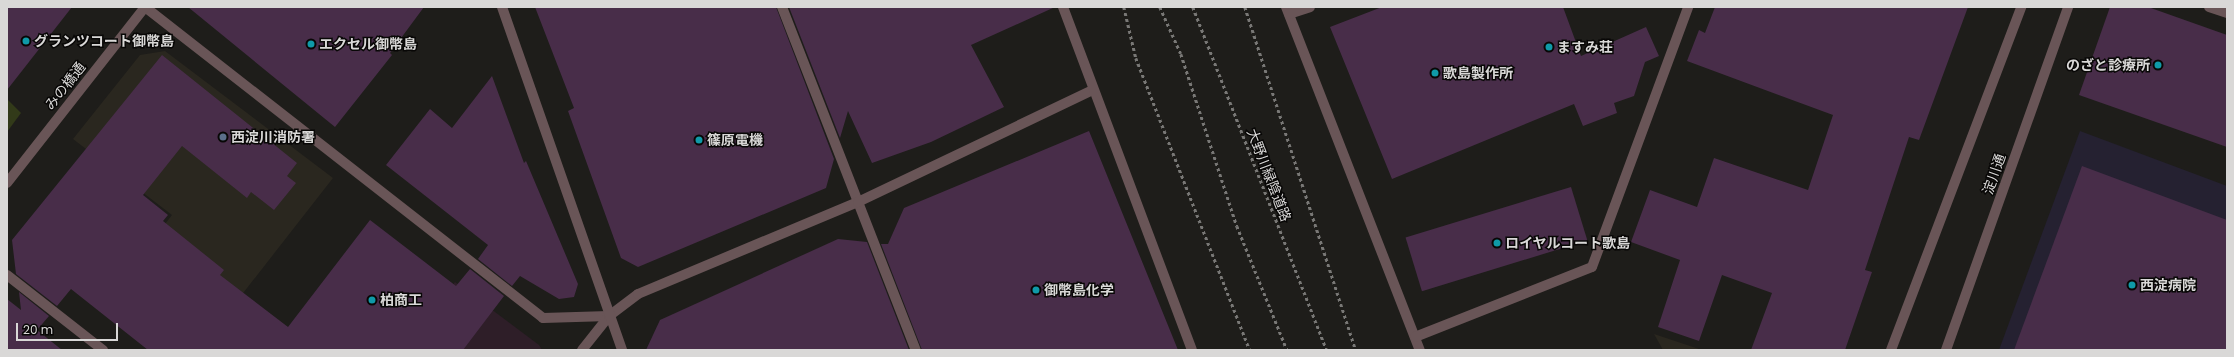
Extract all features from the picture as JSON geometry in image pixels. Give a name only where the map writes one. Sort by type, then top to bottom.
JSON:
[{"type":"street","name":"みの橋通","points":[[7,183],[145,7]]},
{"type":"street","points":[[145,7],[543,318],[609,316]]},
{"type":"street","points":[[502,7],[622,350]]},
{"type":"street","points":[[782,7],[916,350]]},
{"type":"street","points":[[1063,7],[1192,350]]},
{"type":"street","points":[[1310,7],[1288,11],[1420,350]]},
{"type":"street","points":[[1415,337],[1592,267],[1688,7]]},
{"type":"street","points":[[1891,350],[2021,7]]},
{"type":"street","name":"淀川通","points":[[1946,350],[2068,7]]},
{"type":"street","points":[[2209,7],[2227,13]]},
{"type":"street","points":[[582,350],[609,316],[638,294],[858,202],[1093,90]]},
{"type":"street","points":[[7,275],[104,350]]},
{"type":"path","points":[[1124,7],[1136,58],[1250,350]]},
{"type":"path","points":[[1160,7],[1181,54],[1238,226],[1287,350]]},
{"type":"path","name":"大野川緑陰道路","points":[[1193,7],[1327,350]]},
{"type":"path","points":[[1245,7],[1356,350]]},
{"type":"shaded area","points":[[165,51],[333,178],[219,324],[138,259],[172,215],[73,139],[140,55]]},
{"type":"shaded area","name":"西淀病院","points":[[2080,131],[2227,186],[2227,350],[1999,350]]},
{"type":"shaded area","points":[[455,282],[539,345],[542,350],[403,350]]},
{"type":"shaded area","points":[[1654,334],[1702,350],[1663,350]]},
{"type":"green space","points":[[7,99],[21,113],[7,132]]},
{"type":"building","name":"グランツコート御幣島","points":[[7,7],[72,7],[7,90]]},
{"type":"building","points":[[188,7],[424,7],[390,53],[392,55],[335,127]]},
{"type":"building","name":"篠原電機","points":[[535,7],[776,7],[834,159],[826,188],[638,267],[621,258],[568,111],[574,108]]},
{"type":"building","points":[[789,7],[1055,7],[971,45],[1004,107],[931,142],[872,163],[848,111],[840,138]]},
{"type":"building","name":"歌島製作所","points":[[1382,7],[1563,7],[1581,56],[1646,27],[1659,56],[1645,62],[1634,96],[1614,103],[1617,113],[1583,126],[1574,104],[1392,179],[1330,27]]},
{"type":"building","points":[[1715,7],[1968,7],[1919,140],[1909,137],[1865,270],[1872,272],[1845,350],[1751,350],[1772,293],[1722,275],[1699,341],[1658,327],[1680,260],[1631,242],[1650,190],[1697,207],[1714,158],[1808,190],[1833,115],[1687,61],[1699,30],[1705,33]]},
{"type":"building","name":"のざと診療所","points":[[2110,7],[2148,7],[2227,35],[2227,147],[2079,95]]},
{"type":"building","points":[[162,55],[297,163],[287,176],[296,183],[274,210],[251,192],[247,198],[182,146],[143,195],[168,215],[163,221],[224,270],[220,275],[288,327],[370,220],[456,286],[470,269],[504,296],[463,350],[148,350],[71,289],[57,306],[16,274],[12,240]]},
{"type":"building","points":[[492,76],[524,163],[526,161],[578,284],[574,297],[559,299],[520,276],[512,286],[478,259],[488,245],[386,165],[430,109],[452,128]]},
{"type":"building","name":"御幣島化学","points":[[1089,131],[1178,350],[922,350],[881,244],[888,244],[904,208]]},
{"type":"building","name":"西淀病院","points":[[2082,166],[2227,220],[2227,350],[2014,350]]},
{"type":"building","name":"ロイヤルコート歌島","points":[[1571,187],[1587,241],[1422,291],[1406,238]]},
{"type":"building","points":[[838,239],[867,242],[909,350],[646,350],[660,320]]},
{"type":"building","points":[[19,292],[49,316],[37,330],[62,350],[7,350],[7,299],[21,310]]},
{"type":"place","name":"グランツコート御幣島","points":[[26,41]]},
{"type":"place","name":"エクセル御幣島","points":[[311,44]]},
{"type":"place","name":"ますみ荘","points":[[1549,47]]},
{"type":"place","name":"のざと診療所","points":[[2158,65]]},
{"type":"place","name":"歌島製作所","points":[[1435,73]]},
{"type":"place","name":"西淀川消防署","points":[[223,137]]},
{"type":"place","name":"篠原電機","points":[[699,140]]},
{"type":"place","name":"ロイヤルコート歌島","points":[[1497,243]]},
{"type":"place","name":"西淀病院","points":[[2132,285]]},
{"type":"place","name":"御幣島化学","points":[[1036,290]]},
{"type":"place","name":"柏商工","points":[[372,300]]}]
